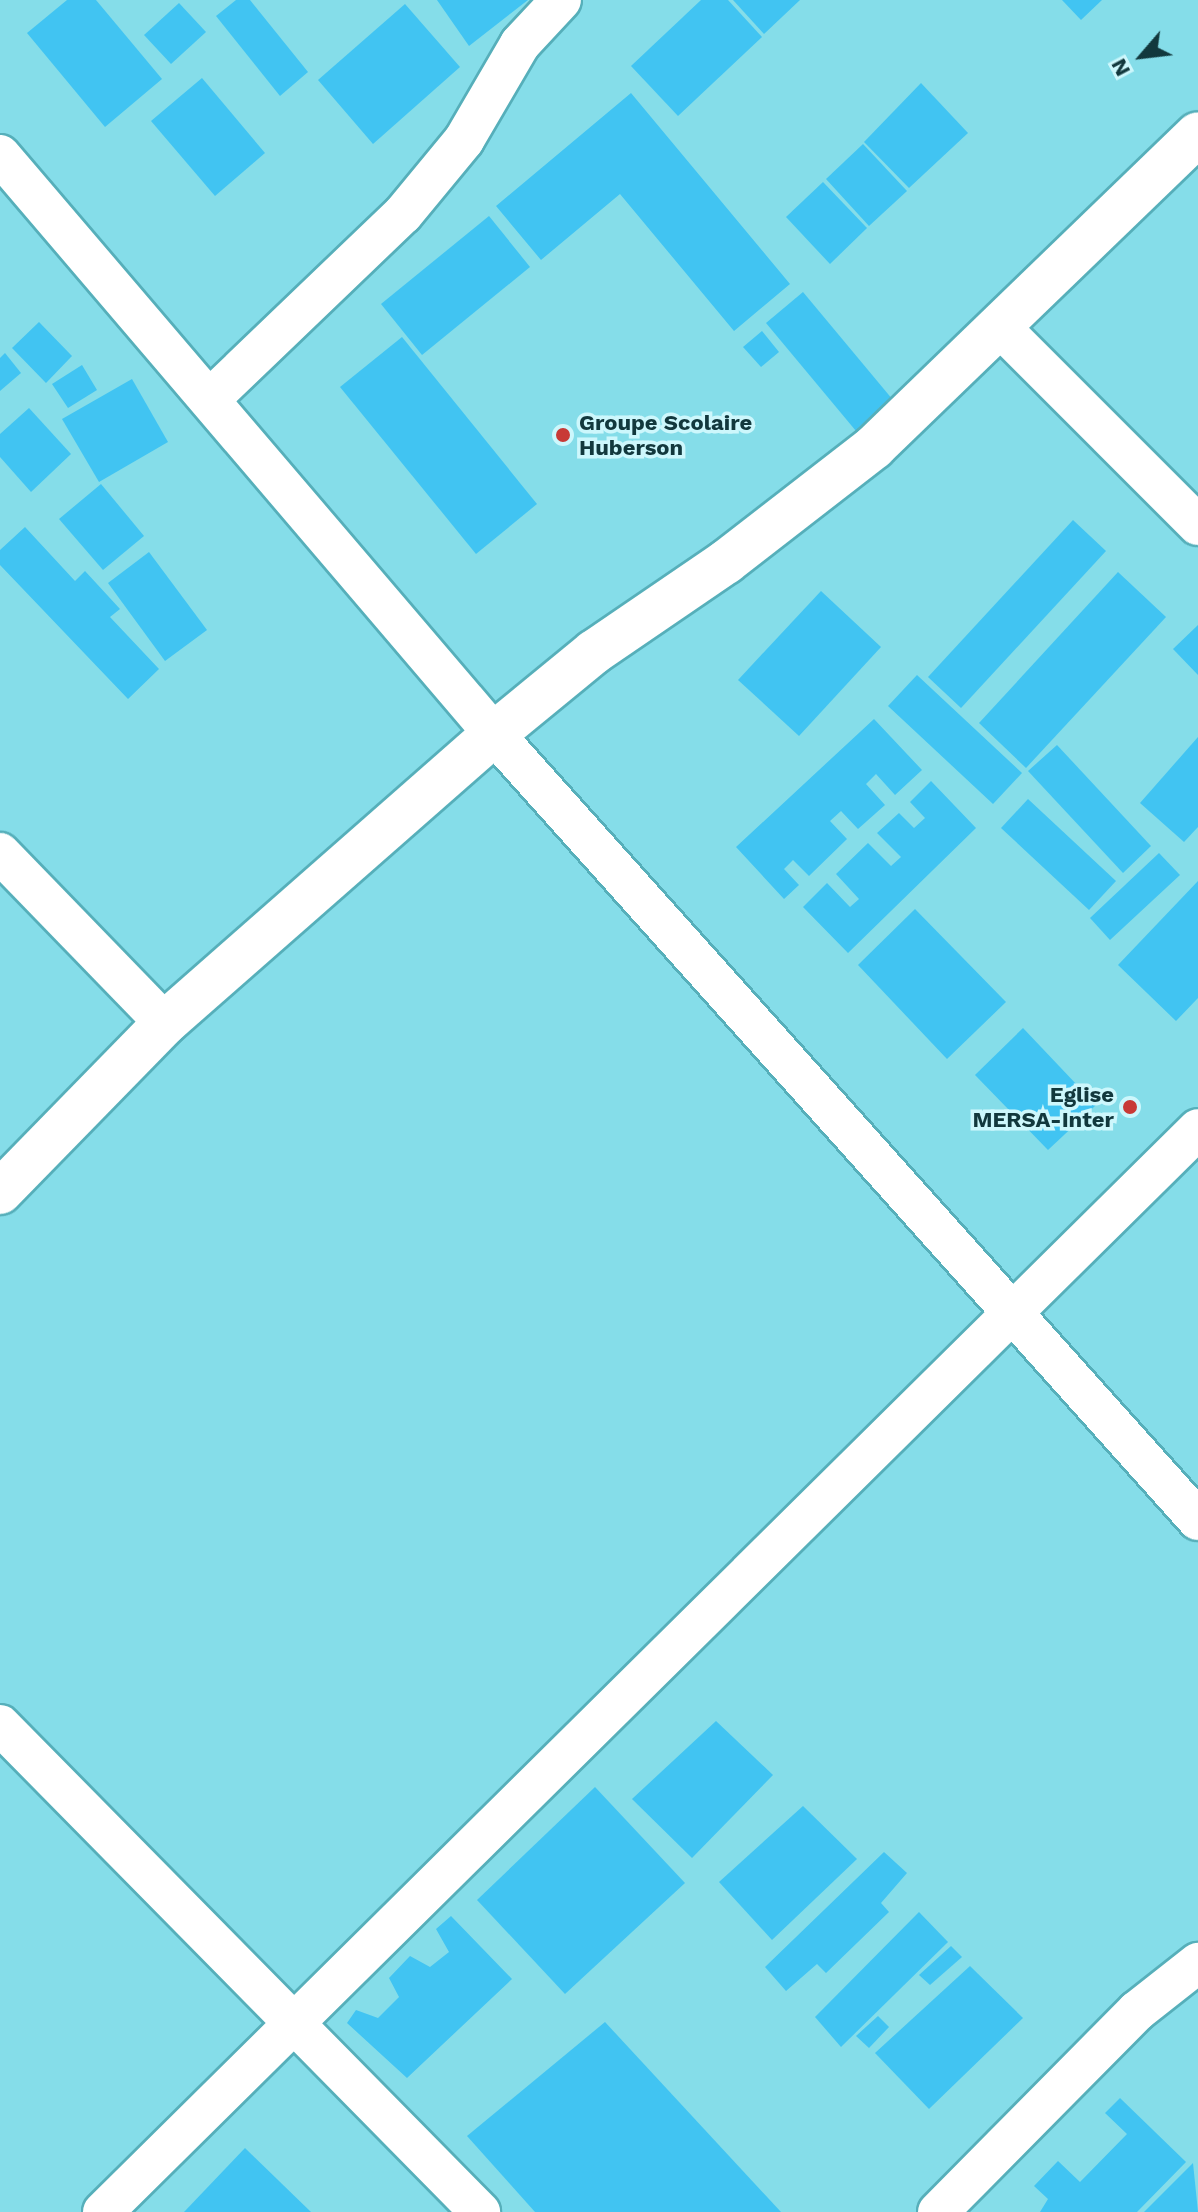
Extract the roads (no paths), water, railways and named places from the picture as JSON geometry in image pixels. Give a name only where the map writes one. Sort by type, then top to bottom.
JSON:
[{"type":"street","points":[[211,398],[403,214],[464,140],[520,44],[561,0]]},
{"type":"street","points":[[0,1192],[165,1023],[494,734],[874,447],[1002,329],[1198,134]]},
{"type":"street","points":[[0,155],[211,398],[494,734],[1011,1315],[1198,1520]]},
{"type":"street","points":[[1002,329],[1198,525]]},
{"type":"street","points":[[0,853],[165,1023]]},
{"type":"street","points":[[103,2212],[1198,1129]]},
{"type":"street","points":[[0,1725],[480,2212]]},
{"type":"street","points":[[938,2212],[1137,2011],[1198,1963]]},
{"type":"place","name":"Groupe Scolaire Huberson","points":[[563,435]]},
{"type":"place","name":"Eglise MERSA-Inter","points":[[1130,1107]]}]
